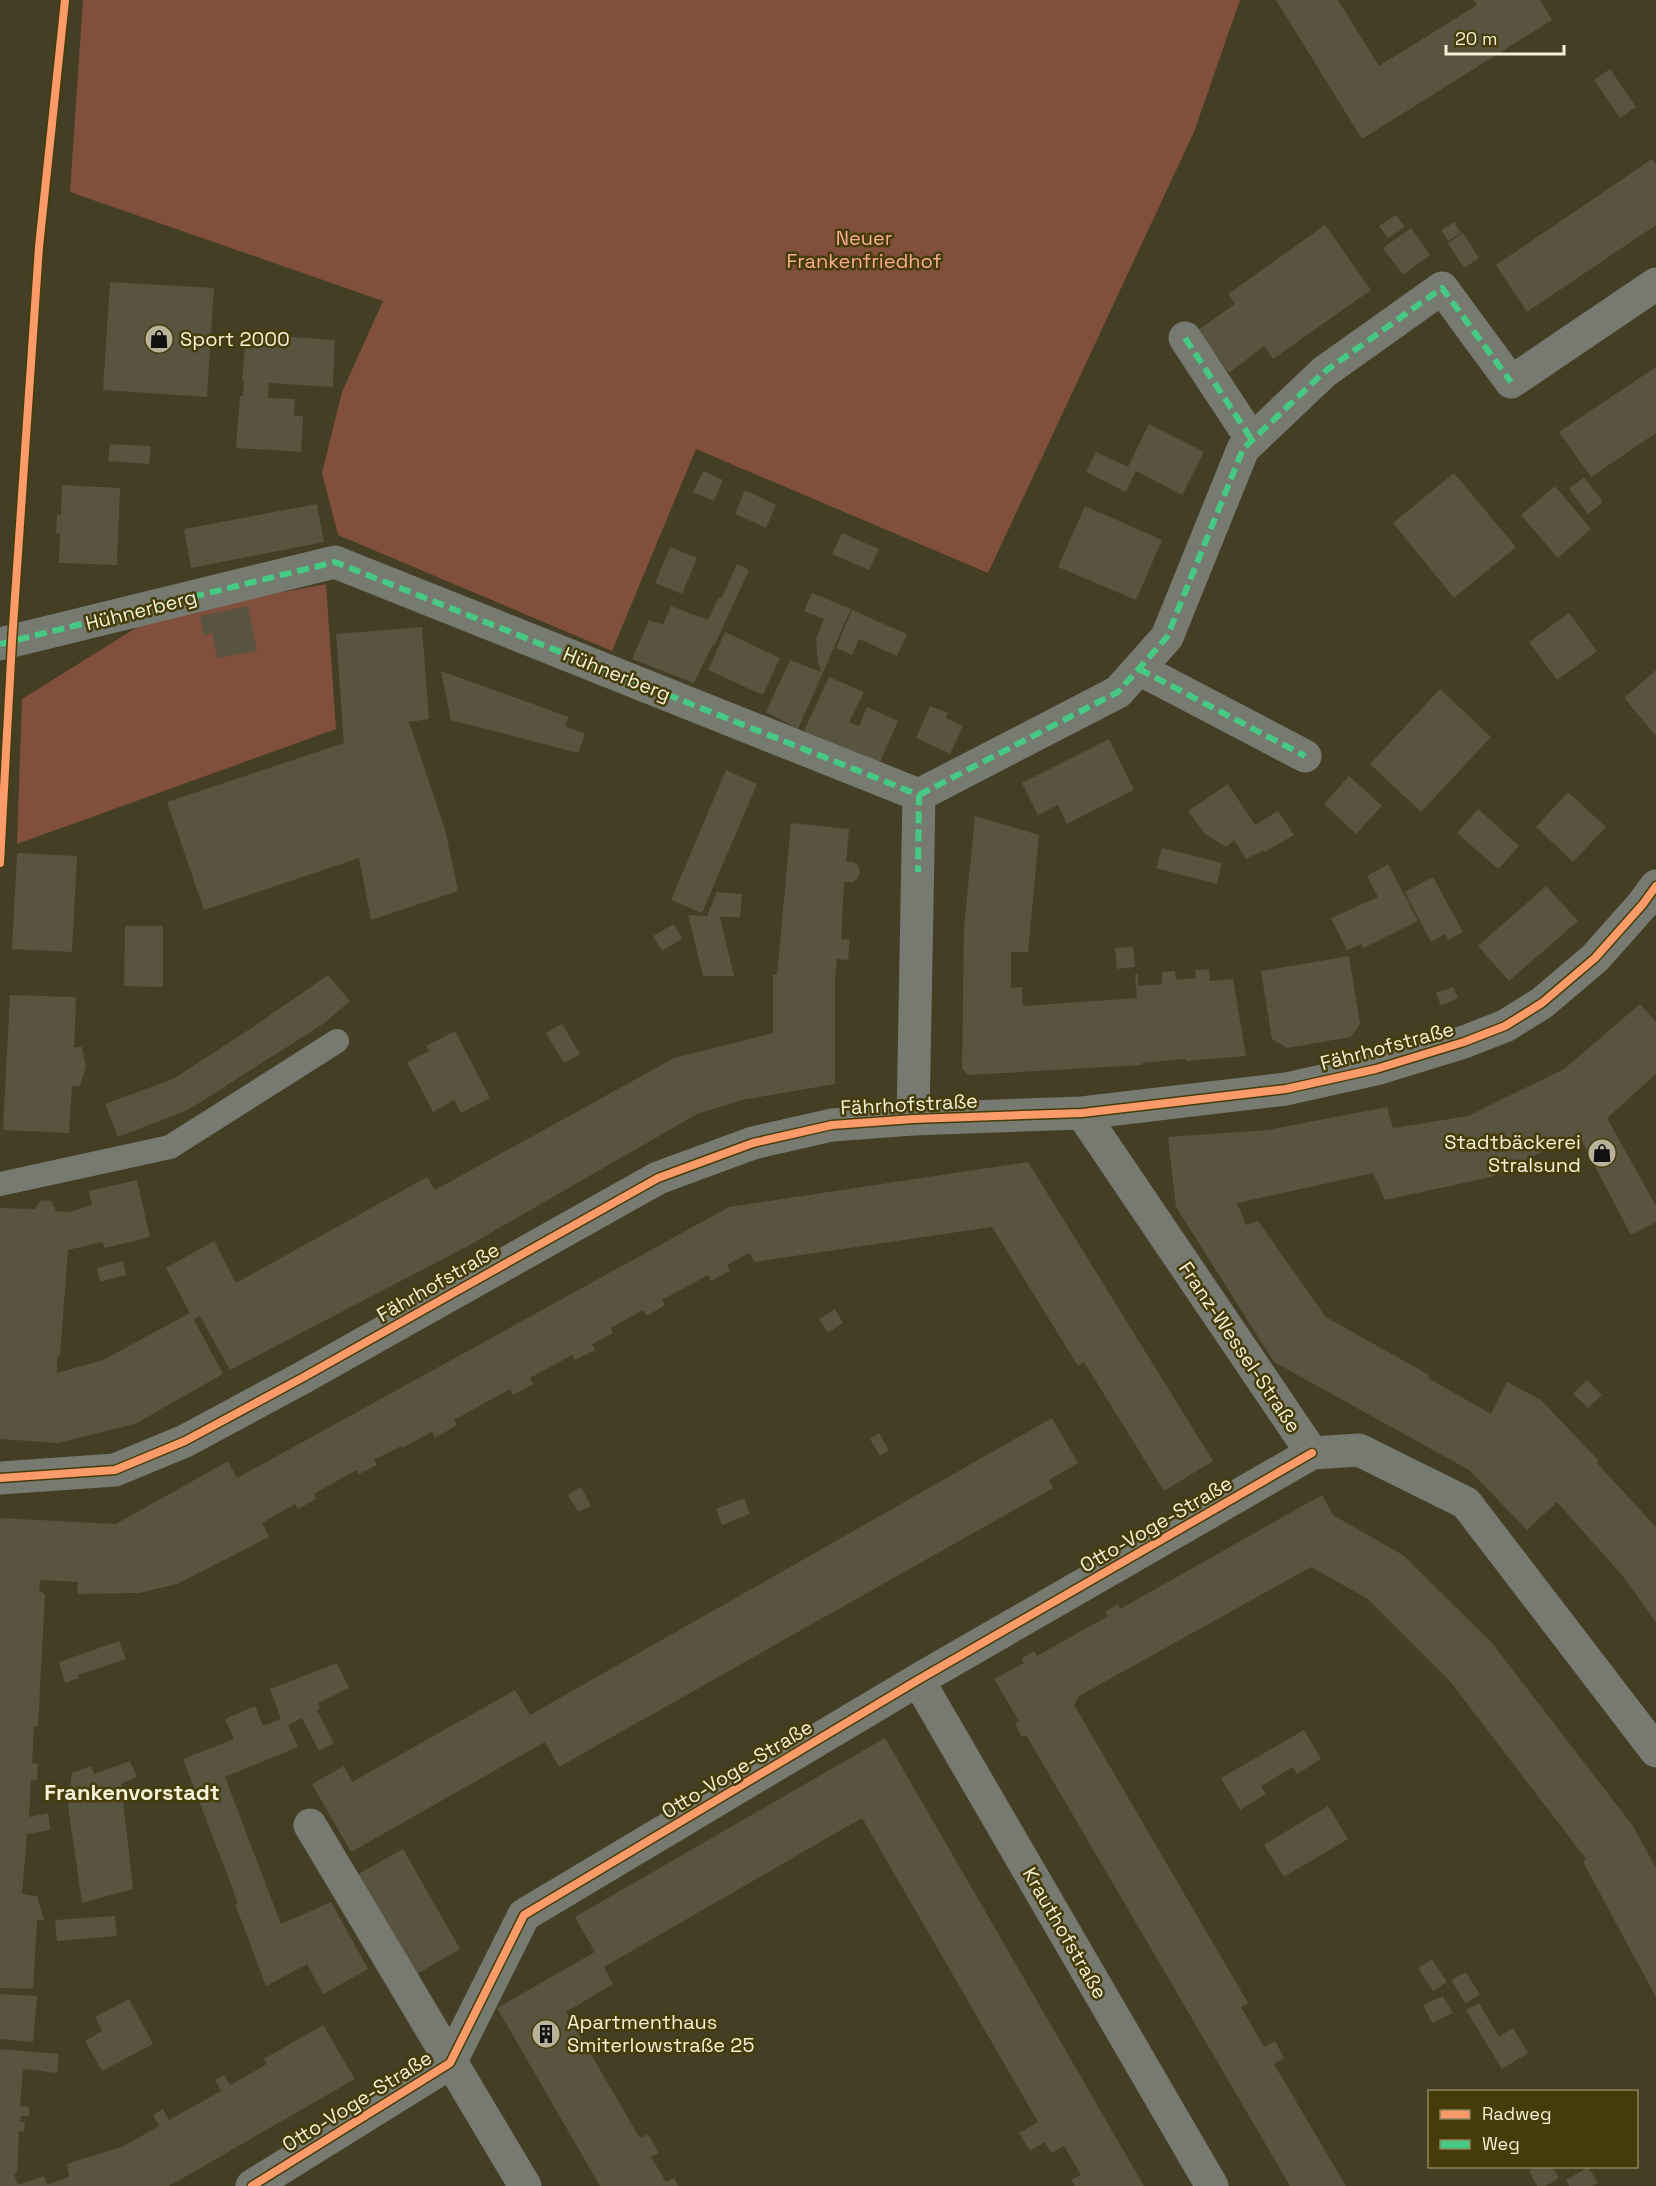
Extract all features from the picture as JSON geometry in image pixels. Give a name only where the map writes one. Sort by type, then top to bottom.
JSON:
[{"type":"street","points":[[913,1119],[919,795],[1118,692],[1167,637],[1243,449],[1324,372],[1442,288],[1511,382],[1656,284]]},
{"type":"street","points":[[1185,338],[1252,440]]},
{"type":"street","name":"Hühnerberg","points":[[0,645],[335,562],[919,795]]},
{"type":"street","points":[[1139,669],[1305,756]]},
{"type":"street","name":"Fährhofstraße","points":[[0,1478],[115,1470],[185,1441],[658,1178],[753,1143],[832,1125],[913,1119],[1082,1113],[1286,1089],[1376,1069],[1464,1042],[1505,1026],[1542,1003],[1595,958],[1656,886]]},
{"type":"street","name":"Franz-Wessel-Straße","points":[[1082,1113],[1312,1453],[1359,1450],[1467,1503],[1656,1751]]},
{"type":"street","name":"Otto-Voge-Straße","points":[[252,2186],[450,2063],[524,1915],[918,1680],[1312,1453]]},
{"type":"street","name":"Krauthofstraße","points":[[918,1680],[1212,2186]]},
{"type":"street","name":"Otto-Voge-Straße","points":[[310,1825],[450,2063]]},
{"type":"street","points":[[450,2063],[525,2186]]},
{"type":"lane","points":[[0,1184],[170,1147],[337,1041]]},
{"type":"green space","name":"Neuer Frankenfriedhof","points":[[83,0],[1240,0],[1194,132],[988,573],[696,449],[612,651],[338,535],[322,473],[342,392],[383,301],[70,192]]},
{"type":"green space","points":[[326,584],[336,729],[17,844],[22,699],[155,616]]},
{"type":"building","points":[[1276,0],[1338,0],[1379,66],[1477,5],[1473,0],[1540,0],[1552,20],[1362,139]]},
{"type":"building","points":[[1610,69],[1636,107],[1620,118],[1594,80]]},
{"type":"building","points":[[1652,159],[1656,164],[1656,225],[1527,312],[1496,265]]},
{"type":"building","points":[[1396,215],[1405,227],[1388,238],[1379,226]]},
{"type":"building","points":[[1454,222],[1461,233],[1448,241],[1441,230]]},
{"type":"building","points":[[1325,225],[1371,290],[1273,359],[1264,346],[1229,373],[1198,330],[1235,304],[1228,294]]},
{"type":"building","points":[[1411,228],[1430,255],[1403,275],[1383,248]]},
{"type":"building","points":[[1463,233],[1479,258],[1464,268],[1448,243]]},
{"type":"building","name":"Sport 2000","points":[[110,282],[214,288],[207,397],[103,390]]},
{"type":"building","points":[[246,334],[335,340],[333,387],[269,383],[268,398],[295,399],[294,416],[303,416],[301,452],[236,448],[240,396],[243,396]]},
{"type":"building","points":[[1656,367],[1656,433],[1591,477],[1559,432]]},
{"type":"building","points":[[1149,424],[1204,452],[1182,495],[1136,471],[1126,492],[1086,472],[1096,452],[1128,467]]},
{"type":"building","points":[[110,444],[151,446],[149,464],[108,461]]},
{"type":"building","points":[[703,471],[723,480],[714,501],[693,492]]},
{"type":"building","points":[[1454,473],[1516,547],[1454,598],[1393,523]]},
{"type":"building","points":[[1584,477],[1603,502],[1588,514],[1569,489]]},
{"type":"building","points":[[62,485],[120,488],[117,565],[59,563],[60,533],[56,533],[57,515],[61,515]]},
{"type":"building","points":[[1555,486],[1591,529],[1558,558],[1521,515]]},
{"type":"building","points":[[745,490],[776,505],[766,528],[735,514]]},
{"type":"building","points":[[317,504],[324,542],[191,568],[184,529]]},
{"type":"building","points":[[1085,506],[1162,540],[1136,600],[1058,567]]},
{"type":"building","points":[[842,533],[879,549],[869,570],[832,554]]},
{"type":"building","points":[[670,547],[697,558],[682,594],[655,583]]},
{"type":"building","points":[[737,564],[749,570],[715,644],[694,683],[632,659],[649,620],[663,625],[671,606],[708,620],[718,599],[722,597]]},
{"type":"building","points":[[812,593],[851,609],[798,729],[766,712],[790,660],[821,672],[816,639],[824,619],[804,611]]},
{"type":"building","points":[[248,606],[257,651],[217,658],[212,633],[204,635],[200,616]]},
{"type":"building","points":[[852,610],[907,634],[897,656],[859,639],[852,655],[836,648]]},
{"type":"building","points":[[1569,613],[1597,651],[1557,680],[1529,642]]},
{"type":"building","points":[[422,627],[429,719],[409,722],[445,829],[458,891],[371,920],[359,858],[204,910],[167,802],[344,743],[336,634]]},
{"type":"building","points":[[725,632],[780,658],[763,695],[708,670]]},
{"type":"building","points":[[1656,670],[1656,736],[1624,698]]},
{"type":"building","points":[[441,671],[569,717],[565,726],[585,734],[578,753],[451,720]]},
{"type":"building","points":[[829,677],[864,692],[849,722],[859,726],[867,707],[898,721],[880,762],[804,731]]},
{"type":"building","points":[[1440,689],[1491,737],[1421,812],[1370,764]]},
{"type":"building","points":[[930,706],[948,713],[946,718],[963,726],[950,754],[916,738]]},
{"type":"building","points":[[1109,739],[1134,790],[1067,824],[1058,805],[1038,815],[1022,783]]},
{"type":"building","points":[[726,770],[757,784],[702,913],[671,900]]},
{"type":"building","points":[[1349,776],[1382,806],[1356,834],[1324,804]]},
{"type":"building","points":[[1228,784],[1255,825],[1278,811],[1294,835],[1265,852],[1264,850],[1246,859],[1234,840],[1226,847],[1205,834],[1188,811]]},
{"type":"building","points":[[1568,792],[1606,827],[1573,862],[1536,827]]},
{"type":"building","points":[[1478,809],[1519,846],[1498,869],[1457,833]]},
{"type":"building","points":[[975,816],[1039,835],[1028,952],[1011,952],[1011,988],[1022,987],[1023,1006],[1137,998],[1135,974],[1138,974],[1138,986],[1162,984],[1162,972],[1175,971],[1176,980],[1196,978],[1195,970],[1209,969],[1210,981],[1233,979],[1246,1056],[1186,1061],[1185,1059],[1142,1063],[1142,1065],[968,1075],[962,1069],[964,927]]},
{"type":"building","points":[[791,823],[849,829],[846,862],[858,865],[860,873],[852,882],[844,882],[841,939],[850,940],[848,960],[837,959],[835,975],[835,1084],[742,1100],[697,1114],[468,1246],[230,1370],[200,1316],[194,1320],[223,1374],[135,1424],[58,1443],[0,1439],[0,1208],[35,1209],[41,1200],[51,1201],[56,1211],[70,1212],[92,1205],[89,1191],[137,1180],[150,1237],[105,1248],[102,1242],[68,1250],[57,1373],[103,1360],[190,1313],[166,1268],[214,1241],[236,1283],[427,1177],[435,1190],[674,1058],[773,1033],[773,975],[777,975]]},
{"type":"building","points":[[1162,848],[1222,863],[1217,884],[1156,868]]},
{"type":"building","points":[[17,853],[77,856],[72,952],[12,949]]},
{"type":"building","points":[[1388,864],[1418,921],[1363,948],[1361,944],[1347,950],[1331,918],[1378,897],[1367,876]]},
{"type":"building","points":[[1433,877],[1463,932],[1448,940],[1445,934],[1431,942],[1405,892]]},
{"type":"building","points":[[1546,886],[1578,921],[1509,981],[1478,946]]},
{"type":"building","points":[[717,892],[742,894],[740,917],[720,917],[734,976],[703,976],[688,915],[707,916]]},
{"type":"building","points":[[674,924],[682,939],[662,951],[653,936]]},
{"type":"building","points":[[125,926],[163,926],[163,987],[124,986]]},
{"type":"building","points":[[1133,947],[1135,967],[1117,969],[1115,948]]},
{"type":"building","points":[[1349,956],[1360,1024],[1351,1037],[1287,1048],[1272,1039],[1261,971]]},
{"type":"building","points":[[328,975],[350,1001],[323,1024],[188,1110],[118,1137],[105,1104],[173,1079]]},
{"type":"building","points":[[1453,987],[1458,998],[1441,1006],[1436,993]]},
{"type":"building","points":[[10,995],[76,997],[74,1047],[82,1047],[86,1067],[80,1086],[72,1086],[69,1133],[3,1130]]},
{"type":"building","points":[[1640,1004],[1656,1022],[1656,1074],[1607,1118],[1656,1206],[1656,1222],[1631,1235],[1578,1134],[1491,1177],[1385,1200],[1373,1173],[1237,1203],[1246,1225],[1258,1221],[1326,1317],[1429,1375],[1428,1378],[1491,1414],[1507,1382],[1541,1400],[1599,1461],[1597,1463],[1656,1527],[1656,1622],[1622,1575],[1557,1502],[1527,1530],[1469,1470],[1274,1362],[1176,1207],[1168,1137],[1268,1130],[1387,1107],[1393,1128],[1468,1116],[1564,1069]]},
{"type":"building","points":[[562,1024],[580,1054],[564,1063],[546,1033]]},
{"type":"building","points":[[455,1031],[490,1098],[461,1113],[454,1100],[433,1112],[407,1062],[429,1051],[426,1046]]},
{"type":"building","points":[[1028,1162],[1213,1461],[1164,1491],[1084,1362],[1078,1366],[992,1227],[754,1262],[749,1253],[727,1265],[730,1271],[711,1281],[708,1275],[662,1300],[665,1305],[647,1316],[643,1310],[611,1328],[613,1333],[592,1344],[595,1350],[575,1360],[572,1355],[530,1378],[533,1384],[513,1395],[510,1389],[454,1420],[457,1425],[435,1438],[432,1432],[402,1448],[401,1446],[374,1460],[377,1465],[359,1474],[356,1470],[314,1494],[316,1499],[298,1509],[295,1504],[262,1523],[269,1537],[177,1584],[139,1593],[77,1594],[78,1582],[40,1580],[39,1590],[45,1594],[38,1726],[34,1726],[32,1763],[38,1764],[37,1779],[31,1781],[29,1817],[48,1813],[50,1830],[27,1834],[22,1894],[37,1896],[44,1920],[37,1920],[33,1989],[0,1988],[0,1518],[116,1524],[228,1461],[237,1478],[729,1207]]},
{"type":"building","points":[[123,1261],[126,1275],[100,1282],[97,1268]]},
{"type":"building","points":[[835,1309],[843,1323],[828,1333],[819,1319]]},
{"type":"building","points":[[1587,1380],[1602,1395],[1588,1408],[1573,1394]]},
{"type":"building","points":[[1052,1418],[1078,1463],[1049,1480],[1053,1488],[559,1767],[545,1742],[351,1852],[312,1784],[344,1766],[352,1782],[515,1690],[530,1715]]},
{"type":"building","points":[[879,1433],[889,1450],[880,1456],[870,1439]]},
{"type":"building","points":[[581,1487],[591,1506],[578,1512],[568,1495]]},
{"type":"building","points":[[1322,1495],[1333,1515],[1403,1555],[1492,1643],[1633,1826],[1656,1868],[1656,1997],[1583,1862],[1586,1859],[1449,1680],[1368,1599],[1311,1567],[1079,1696],[1074,1705],[1248,2003],[1241,2007],[1264,2047],[1275,2041],[1284,2058],[1274,2064],[1346,2186],[1290,2186],[1026,1735],[1022,1737],[1015,1724],[1019,1721],[994,1679],[1024,1663],[1021,1659],[1034,1651],[1037,1656],[1108,1616],[1105,1612],[1118,1604],[1120,1609]]},
{"type":"building","points":[[744,1498],[750,1514],[722,1525],[716,1509]]},
{"type":"building","points":[[119,1641],[126,1659],[78,1675],[79,1678],[65,1683],[59,1662]]},
{"type":"building","points":[[337,1663],[349,1688],[318,1703],[320,1708],[317,1710],[334,1743],[319,1751],[302,1718],[288,1725],[298,1747],[225,1777],[281,1924],[331,1902],[368,1969],[323,1994],[307,1964],[266,1986],[235,1904],[238,1903],[183,1759],[234,1739],[225,1719],[255,1706],[263,1726],[281,1719],[270,1689]]},
{"type":"building","points":[[1304,1730],[1321,1759],[1297,1774],[1293,1767],[1261,1786],[1266,1794],[1240,1810],[1221,1778]]},
{"type":"building","points":[[885,1738],[1144,2186],[1075,2186],[1071,2180],[1081,2175],[1064,2146],[1051,2153],[1045,2142],[1030,2151],[1019,2133],[1038,2122],[862,1818],[604,1967],[613,1984],[566,2012],[640,2138],[648,2134],[659,2153],[651,2157],[666,2182],[674,2178],[678,2186],[600,2186],[497,2008],[595,1952],[575,1917]]},
{"type":"building","points":[[130,1761],[137,1777],[121,1784],[133,1889],[82,1903],[68,1806],[72,1773],[91,1766],[94,1774]]},
{"type":"building","points":[[1328,1806],[1348,1839],[1284,1877],[1264,1845]]},
{"type":"building","points":[[403,1849],[460,1949],[417,1974],[358,1874]]},
{"type":"building","points":[[115,1916],[117,1936],[57,1941],[55,1920]]},
{"type":"building","points":[[1432,1959],[1447,1982],[1433,1991],[1418,1968]]},
{"type":"building","points":[[1466,1972],[1480,1995],[1465,2003],[1451,1980]]},
{"type":"building","points":[[0,1994],[37,1996],[33,2042],[0,2039]]},
{"type":"building","points":[[1443,1996],[1453,2013],[1432,2023],[1423,2005]]},
{"type":"building","points":[[129,1999],[153,2044],[102,2071],[85,2041],[102,2031],[95,2017]]},
{"type":"building","points":[[1479,2003],[1499,2037],[1513,2028],[1528,2053],[1502,2069],[1466,2010]]},
{"type":"building","points":[[323,2025],[355,2079],[169,2186],[0,2186],[0,2049],[59,2054],[57,2073],[23,2069],[20,2106],[29,2107],[29,2116],[21,2116],[20,2122],[25,2122],[24,2132],[19,2131],[17,2173],[14,2174],[18,2185],[44,2176],[47,2185],[69,2177],[67,2164],[124,2146],[159,2126],[153,2115],[163,2109],[169,2120],[221,2091],[215,2080],[224,2075],[230,2085],[267,2064],[264,2059]]},
{"type":"building","points":[[1534,2168],[1553,2168],[1559,2178],[1546,2186],[1537,2186],[1529,2171]]},
{"type":"building","points":[[1589,2168],[1598,2183],[1591,2186],[1569,2186],[1566,2180]]},
{"type":"marked path","points":[[919,795],[1118,692],[1167,637],[1243,449],[1324,372],[1442,288],[1511,382]]},
{"type":"marked path","points":[[1185,338],[1252,440]]},
{"type":"marked path","points":[[0,644],[335,562],[919,795],[918,872]]},
{"type":"marked path","points":[[1139,669],[1305,756]]},
{"type":"cycle path","points":[[0,863],[12,641],[39,247],[65,0]]},
{"type":"cycle path","points":[[0,1478],[115,1470],[185,1441],[658,1178],[753,1143],[832,1125],[913,1119],[1082,1113],[1286,1089],[1376,1069],[1464,1042],[1505,1026],[1542,1003],[1595,958],[1656,886]]},
{"type":"cycle path","points":[[252,2186],[450,2063],[524,1915],[918,1680],[1312,1453]]},
{"type":"place","name":"Sport 2000","points":[[159,339]]},
{"type":"place","name":"Stadtbäckerei Stralsund","points":[[1602,1153]]},
{"type":"place","name":"Apartmenthaus Smiterlowstraße 25","points":[[546,2034]]},
{"type":"district","name":"Frankenvorstadt","points":[[132,1792]]}]
